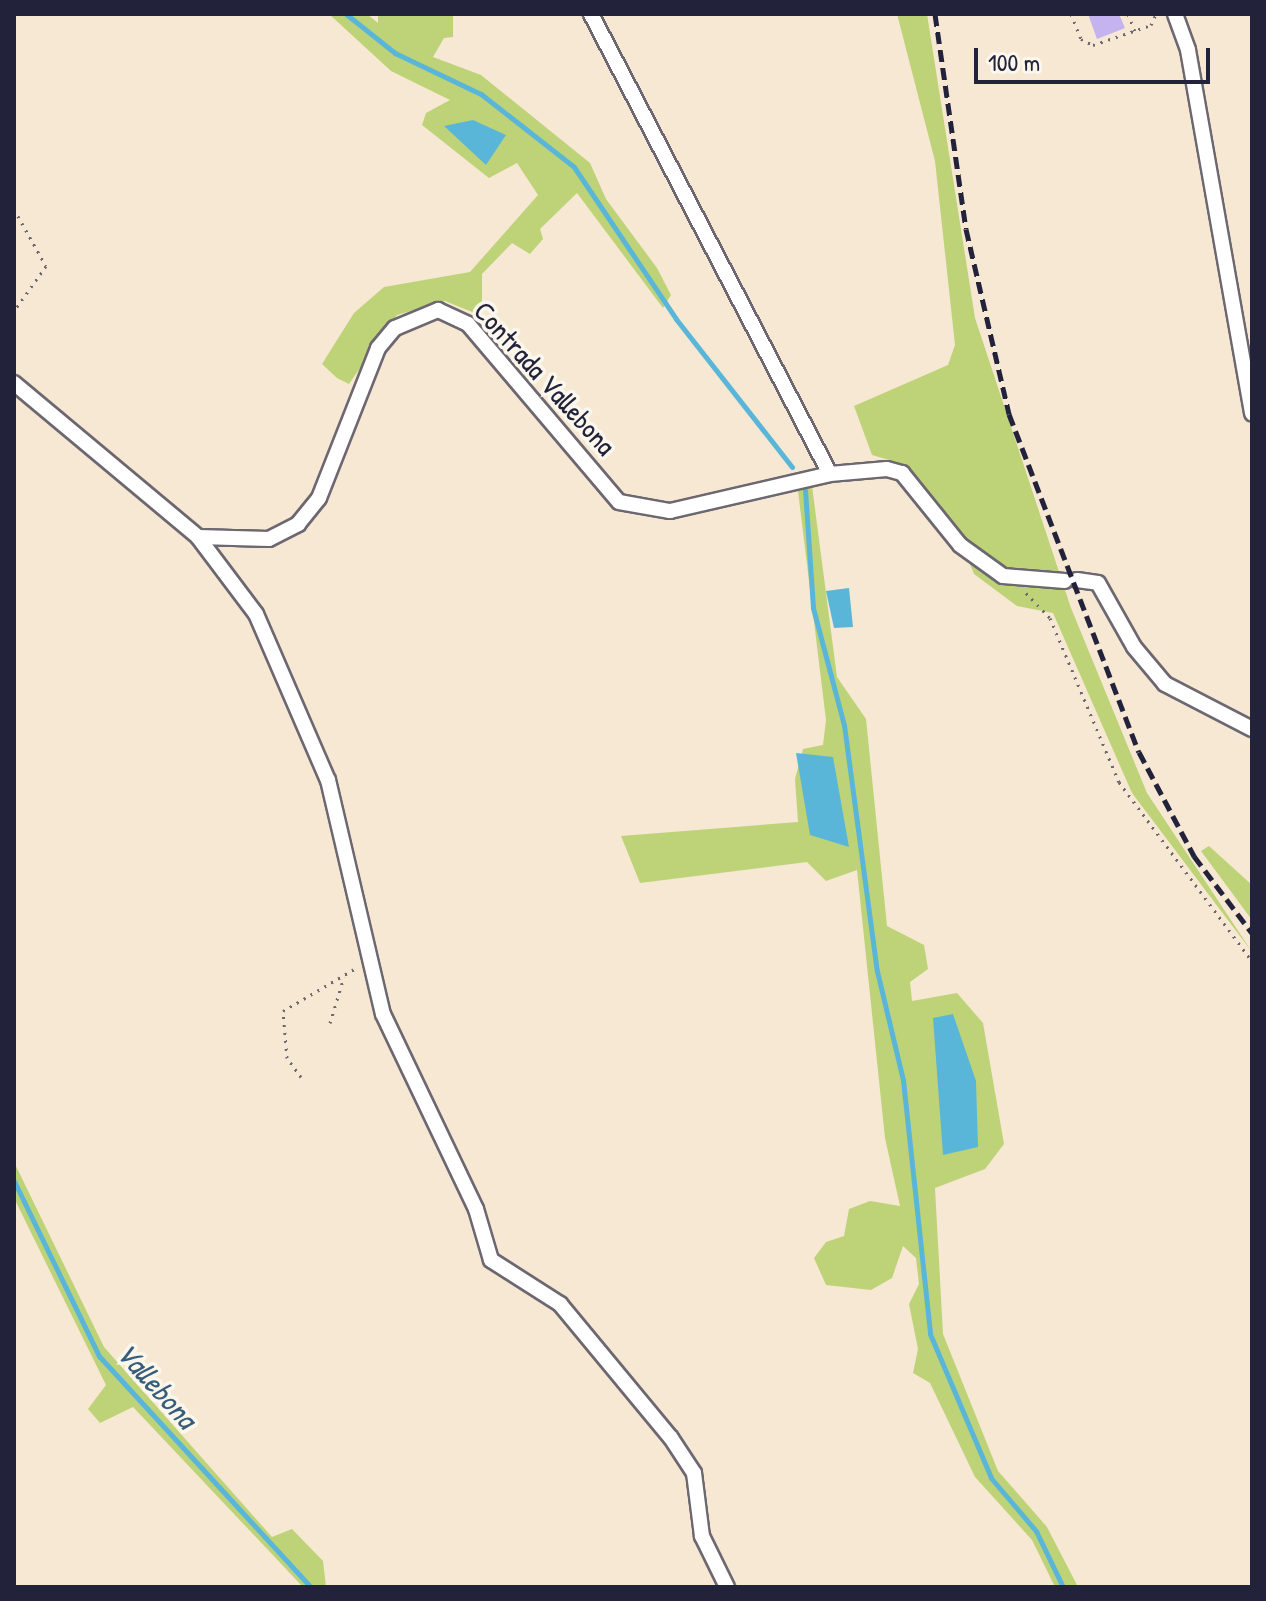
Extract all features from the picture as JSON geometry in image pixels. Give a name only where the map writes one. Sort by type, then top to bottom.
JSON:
[{"type":"street","points":[[591,14],[830,474]]},
{"type":"street","points":[[1175,14],[1188,50],[1252,413]]},
{"type":"street","name":"Contrada Vallebona","points":[[198,537],[269,539],[298,524],[319,498],[378,348],[395,328],[438,310],[468,324],[629,506],[670,511],[830,474],[902,473],[960,545],[1015,581]]},
{"type":"street","points":[[14,383],[198,537],[256,614],[328,780],[383,1014],[476,1209],[491,1260],[560,1304],[671,1438],[694,1473],[702,1536],[727,1587]]},
{"type":"street","points":[[1015,581],[1098,583],[1134,647],[1165,684],[1252,729]]},
{"type":"path","points":[[1071,14],[1081,39],[1093,45],[1135,31],[1156,14]]},
{"type":"path","points":[[1128,14],[1135,31]]},
{"type":"path","points":[[14,209],[46,266],[14,311]]},
{"type":"path","points":[[1015,581],[1050,618],[1119,782],[1252,961]]},
{"type":"path","points":[[301,1077],[287,1058],[283,1011],[369,960]]},
{"type":"path","points":[[330,1023],[344,976]]},
{"type":"green space","points":[[329,14],[367,14],[378,23],[378,14],[453,14],[453,37],[444,38],[433,57],[481,75],[590,163],[606,199],[657,268],[671,295],[663,308],[577,193],[540,229],[543,239],[530,254],[512,243],[482,274],[482,316],[445,301],[397,315],[349,384],[337,378],[322,364],[354,313],[384,287],[470,272],[538,195],[517,163],[489,178],[422,125],[426,113],[450,100],[391,71]]},
{"type":"green space","points":[[897,14],[927,14],[975,318],[1071,608],[1147,793],[1252,952],[1132,793],[1053,613],[1017,606],[974,574],[958,535],[899,463],[872,455],[854,406],[948,365],[955,345],[935,161]]},
{"type":"green space","points":[[812,486],[837,677],[866,719],[887,926],[924,945],[928,969],[910,982],[912,1001],[957,993],[983,1023],[1004,1144],[985,1169],[935,1188],[943,1334],[998,1471],[1047,1527],[1078,1587],[1055,1587],[1032,1540],[975,1477],[930,1383],[913,1373],[918,1349],[909,1304],[919,1284],[916,1258],[903,1246],[892,1278],[871,1290],[826,1285],[814,1258],[826,1242],[844,1236],[849,1209],[870,1201],[900,1206],[885,1138],[857,870],[826,881],[807,862],[640,883],[621,836],[798,822],[795,779],[803,749],[823,745],[826,720],[798,491]]},
{"type":"green space","points":[[1209,846],[1252,885],[1252,920],[1201,851]]},
{"type":"green space","points":[[14,1162],[104,1347],[272,1537],[292,1529],[323,1561],[326,1587],[303,1587],[133,1407],[100,1423],[88,1409],[106,1385],[14,1198]]},
{"type":"water","points":[[473,120],[506,135],[486,165],[444,126]]},
{"type":"water","points":[[849,588],[853,627],[834,628],[826,591]]},
{"type":"water","points":[[796,753],[833,757],[849,847],[810,835]]},
{"type":"water","points":[[953,1014],[976,1081],[978,1147],[943,1155],[933,1018]]},
{"type":"building","points":[[1088,14],[1119,14],[1125,28],[1097,39]]},
{"type":"waterway","points":[[346,14],[395,53],[481,94],[574,167],[676,319],[792,467]]},
{"type":"waterway","points":[[805,490],[813,608],[844,725],[877,971],[903,1080],[930,1334],[991,1478],[1036,1531],[1063,1587]]},
{"type":"waterway","name":"Vallebona","points":[[14,1181],[99,1356],[311,1587]]},
{"type":"railway","points":[[935,14],[966,229],[1009,414],[1139,752],[1194,856],[1252,933]]}]
